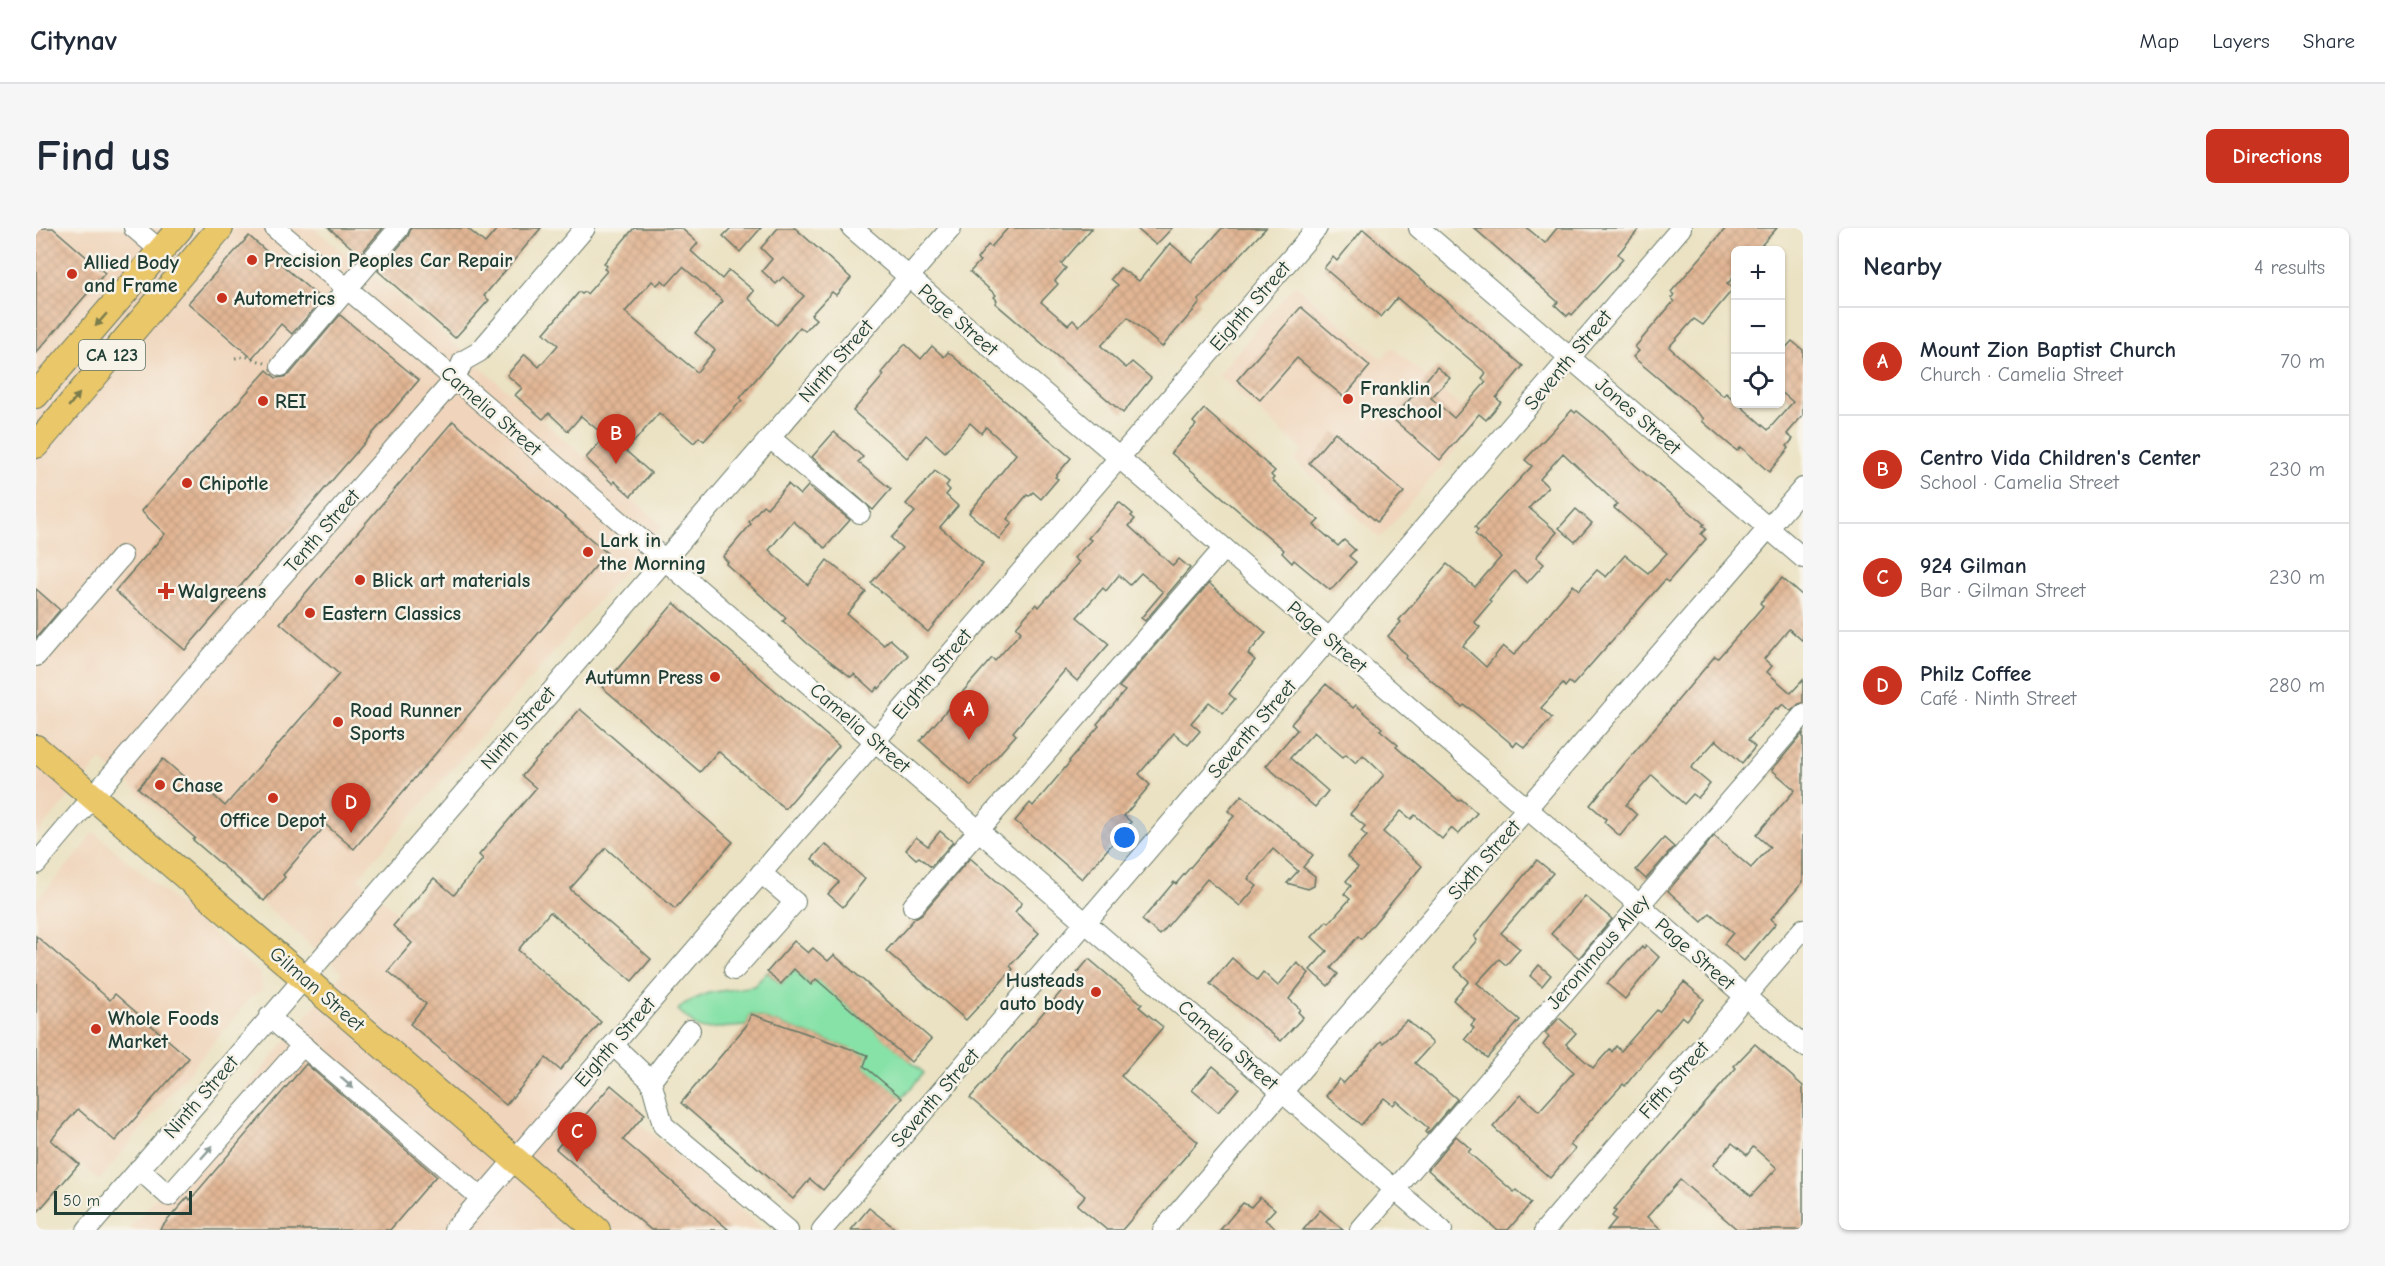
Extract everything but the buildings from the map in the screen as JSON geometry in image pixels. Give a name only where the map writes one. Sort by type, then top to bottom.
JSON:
[{"type":"main road","name":"CA 123","points":[[36,395],[180,228]]},
{"type":"main road","name":"CA 123","points":[[36,445],[220,228]]},
{"type":"main road","name":"Gilman Street","points":[[36,748],[597,1230]]},
{"type":"street","points":[[134,228],[161,251]]},
{"type":"street","name":"Camelia Street","points":[[275,228],[455,380],[1442,1230]]},
{"type":"street","points":[[281,366],[399,228]]},
{"type":"street","name":"Tenth Street","points":[[36,864],[237,627],[455,380],[463,361],[479,352],[585,228]]},
{"type":"street","name":"Page Street","points":[[852,228],[1803,1046]]},
{"type":"street","name":"Ninth Street","points":[[93,1228],[139,1169],[269,1017],[951,228]]},
{"type":"street","name":"Eighth Street","points":[[454,1230],[1317,228]]},
{"type":"street","name":"Jones Street","points":[[1419,228],[1803,558]]},
{"type":"street","name":"Seventh Street","points":[[822,1230],[1681,228]]},
{"type":"street","points":[[770,438],[860,513]]},
{"type":"street","name":"Sixth Street","points":[[1163,1230],[1803,488]]},
{"type":"street","points":[[913,906],[1224,549]]},
{"type":"street","points":[[36,656],[122,556]]},
{"type":"street","name":"Jeronimous Alley","points":[[1360,1230],[1803,715]]},
{"type":"street","points":[[734,970],[795,902],[760,873]]},
{"type":"street","name":"Fifth Street","points":[[1545,1230],[1803,929]]},
{"type":"street","points":[[269,1017],[481,1198]]},
{"type":"street","points":[[651,1081],[690,1030]]},
{"type":"street","points":[[139,1169],[169,1196],[303,1045]]},
{"type":"street","points":[[613,1045],[651,1081],[663,1125],[788,1230]]},
{"type":"path","points":[[236,358],[245,356],[261,363],[281,366]]},
{"type":"shaded area","points":[[36,228],[314,228],[452,342],[663,526],[358,878],[763,1230],[133,1230],[131,1228],[342,973],[101,760],[36,835]]},
{"type":"shaded area","name":"Franklin Preschool","points":[[1295,285],[1382,359],[1392,347],[1479,423],[1380,538],[1295,461],[1303,450],[1218,375]]},
{"type":"shaded area","points":[[95,833],[260,974],[263,989],[251,997],[99,1180],[36,1127],[36,901],[84,847],[90,835]]},
{"type":"green space","points":[[794,969],[811,985],[817,979],[924,1073],[902,1098],[863,1066],[850,1049],[751,1014],[746,1026],[704,1029],[697,1027],[678,1010],[684,1004],[708,993],[754,986],[767,972],[781,984]]},
{"type":"place","name":"Precision Peoples Car Repair","points":[[252,260]]},
{"type":"place","name":"Allied Body and Frame","points":[[72,274]]},
{"type":"place","name":"Autometrics","points":[[222,298]]},
{"type":"place","name":"Franklin Preschool","points":[[1348,399]]},
{"type":"place","name":"REI","points":[[263,401]]},
{"type":"place","name":"Centro Vida Children's Center","points":[[616,464]]},
{"type":"place","name":"Chipotle","points":[[187,483]]},
{"type":"place","name":"Lark in the Morning","points":[[588,552]]},
{"type":"place","name":"Blick art materials","points":[[360,580]]},
{"type":"place","name":"Walgreens","points":[[166,591]]},
{"type":"place","name":"Eastern Classics","points":[[310,613]]},
{"type":"place","name":"Autumn Press","points":[[715,677]]},
{"type":"place","name":"Road Runner Sports","points":[[338,722]]},
{"type":"place","name":"Mount Zion Baptist Church","points":[[969,740]]},
{"type":"place","name":"Chase","points":[[160,785]]},
{"type":"place","name":"Office Depot","points":[[273,798]]},
{"type":"place","name":"Philz Coffee","points":[[351,833]]},
{"type":"place","name":"Husteads auto body","points":[[1096,992]]},
{"type":"place","name":"Whole Foods Market","points":[[96,1029]]},
{"type":"place","name":"924 Gilman","points":[[577,1162]]}]
